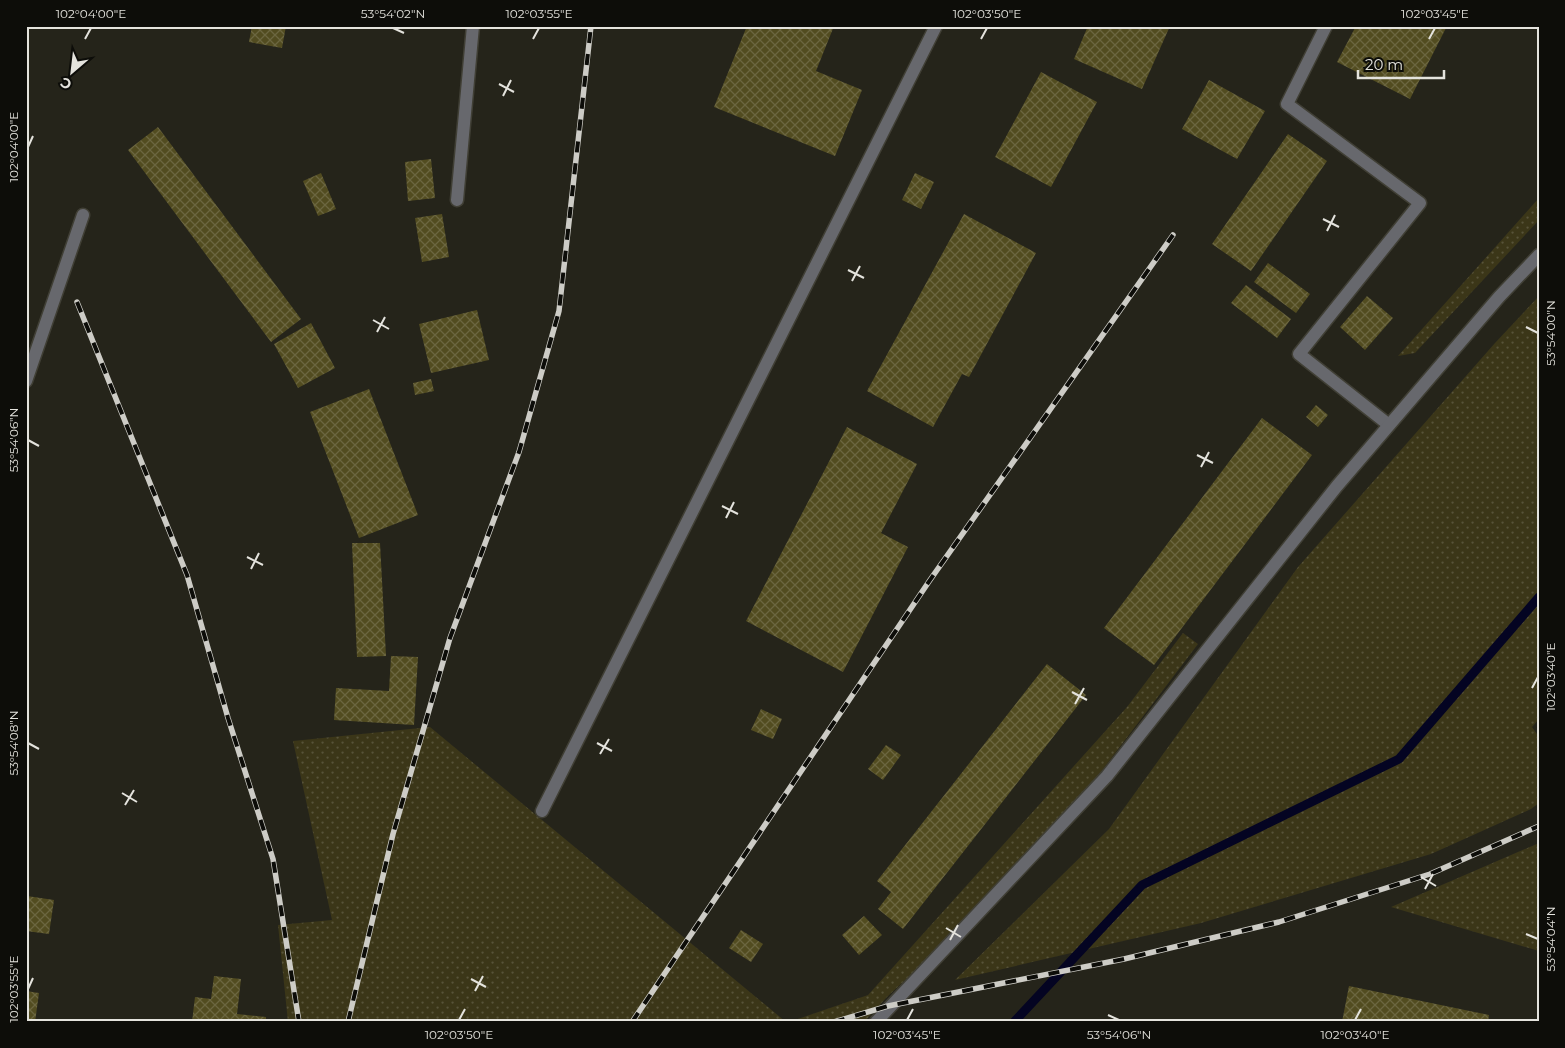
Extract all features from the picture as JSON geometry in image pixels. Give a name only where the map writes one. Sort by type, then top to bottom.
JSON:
[{"type":"street","points":[[457,200],[473,26]]},
{"type":"street","points":[[542,811],[936,26]]},
{"type":"street","points":[[1326,26],[1287,104],[1420,203],[1299,354],[1389,425]]},
{"type":"street","points":[[26,381],[83,215]]},
{"type":"street","points":[[876,1022],[1107,776],[1337,486],[1499,297],[1539,254]]},
{"type":"shaded area","points":[[1539,198],[1539,220],[1415,353],[1398,356]]},
{"type":"shaded area","points":[[1539,296],[1539,719],[1532,727],[1539,737],[1539,803],[1531,809],[1431,854],[1201,923],[955,980],[1109,829],[1298,567],[1495,343]]},
{"type":"shaded area","points":[[1183,633],[1198,644],[1056,831],[974,916],[887,997],[864,1022],[789,1022],[868,995],[1127,707]]},
{"type":"shaded area","points":[[430,727],[786,1022],[288,1022],[278,925],[332,920],[293,741]]},
{"type":"shaded area","points":[[1539,843],[1539,951],[1391,907]]},
{"type":"building","points":[[252,26],[286,26],[282,48],[249,42]]},
{"type":"building","points":[[747,26],[834,26],[816,71],[862,90],[835,156],[714,107]]},
{"type":"building","points":[[1088,26],[1170,26],[1142,89],[1074,59]]},
{"type":"building","points":[[1356,26],[1447,26],[1410,99],[1337,62]]},
{"type":"building","points":[[1041,72],[1097,102],[1051,187],[995,157]]},
{"type":"building","points":[[1209,80],[1265,111],[1237,159],[1182,129]]},
{"type":"building","points":[[158,127],[301,319],[271,342],[128,150]]},
{"type":"building","points":[[1288,134],[1327,161],[1251,271],[1212,244]]},
{"type":"building","points":[[431,159],[435,198],[408,201],[405,162]]},
{"type":"building","points":[[321,173],[336,209],[318,216],[303,181]]},
{"type":"building","points":[[915,173],[934,182],[921,209],[902,200]]},
{"type":"building","points":[[442,214],[449,257],[422,262],[415,218]]},
{"type":"building","points":[[964,214],[1036,253],[969,377],[962,374],[933,427],[867,391]]},
{"type":"building","points":[[1268,263],[1310,294],[1296,313],[1254,282]]},
{"type":"building","points":[[1246,285],[1291,319],[1277,338],[1231,303]]},
{"type":"building","points":[[1367,296],[1393,318],[1365,350],[1340,327]]},
{"type":"building","points":[[477,310],[489,360],[431,373],[419,324]]},
{"type":"building","points":[[311,323],[335,368],[298,388],[274,344]]},
{"type":"building","points":[[431,379],[434,391],[415,395],[413,383]]},
{"type":"building","points":[[369,389],[418,515],[359,538],[310,412]]},
{"type":"building","points":[[1316,405],[1328,415],[1318,427],[1306,417]]},
{"type":"building","points":[[1262,418],[1312,455],[1154,665],[1104,628]]},
{"type":"building","points":[[847,427],[917,464],[881,533],[908,547],[843,672],[746,621]]},
{"type":"building","points":[[352,543],[380,543],[386,656],[357,657]]},
{"type":"building","points":[[391,656],[418,657],[414,725],[334,720],[336,688],[389,691]]},
{"type":"building","points":[[1047,664],[1086,695],[903,929],[878,909],[891,892],[877,881]]},
{"type":"building","points":[[761,709],[782,719],[773,739],[751,730]]},
{"type":"building","points":[[886,745],[901,755],[883,780],[868,769]]},
{"type":"building","points":[[27,896],[54,900],[49,934],[26,931]]},
{"type":"building","points":[[864,916],[882,935],[859,955],[842,935]]},
{"type":"building","points":[[741,930],[763,944],[751,962],[729,948]]},
{"type":"building","points":[[214,976],[241,979],[237,1014],[266,1017],[266,1022],[192,1022],[195,997],[211,999]]},
{"type":"building","points":[[1349,986],[1489,1015],[1488,1022],[1342,1022]]},
{"type":"building","points":[[26,991],[39,993],[35,1022],[26,1022]]},
{"type":"waterway","points":[[1014,1022],[1142,885],[1399,759],[1539,597]]},
{"type":"railway","points":[[348,1022],[393,834],[450,638],[519,452],[559,311],[591,26]]},
{"type":"railway","points":[[632,1022],[930,580],[1173,235]]},
{"type":"railway","points":[[77,302],[187,575],[228,718],[273,859],[299,1022]]},
{"type":"railway","points":[[834,1022],[888,1006],[1124,959],[1279,922],[1430,874],[1539,826]]}]
